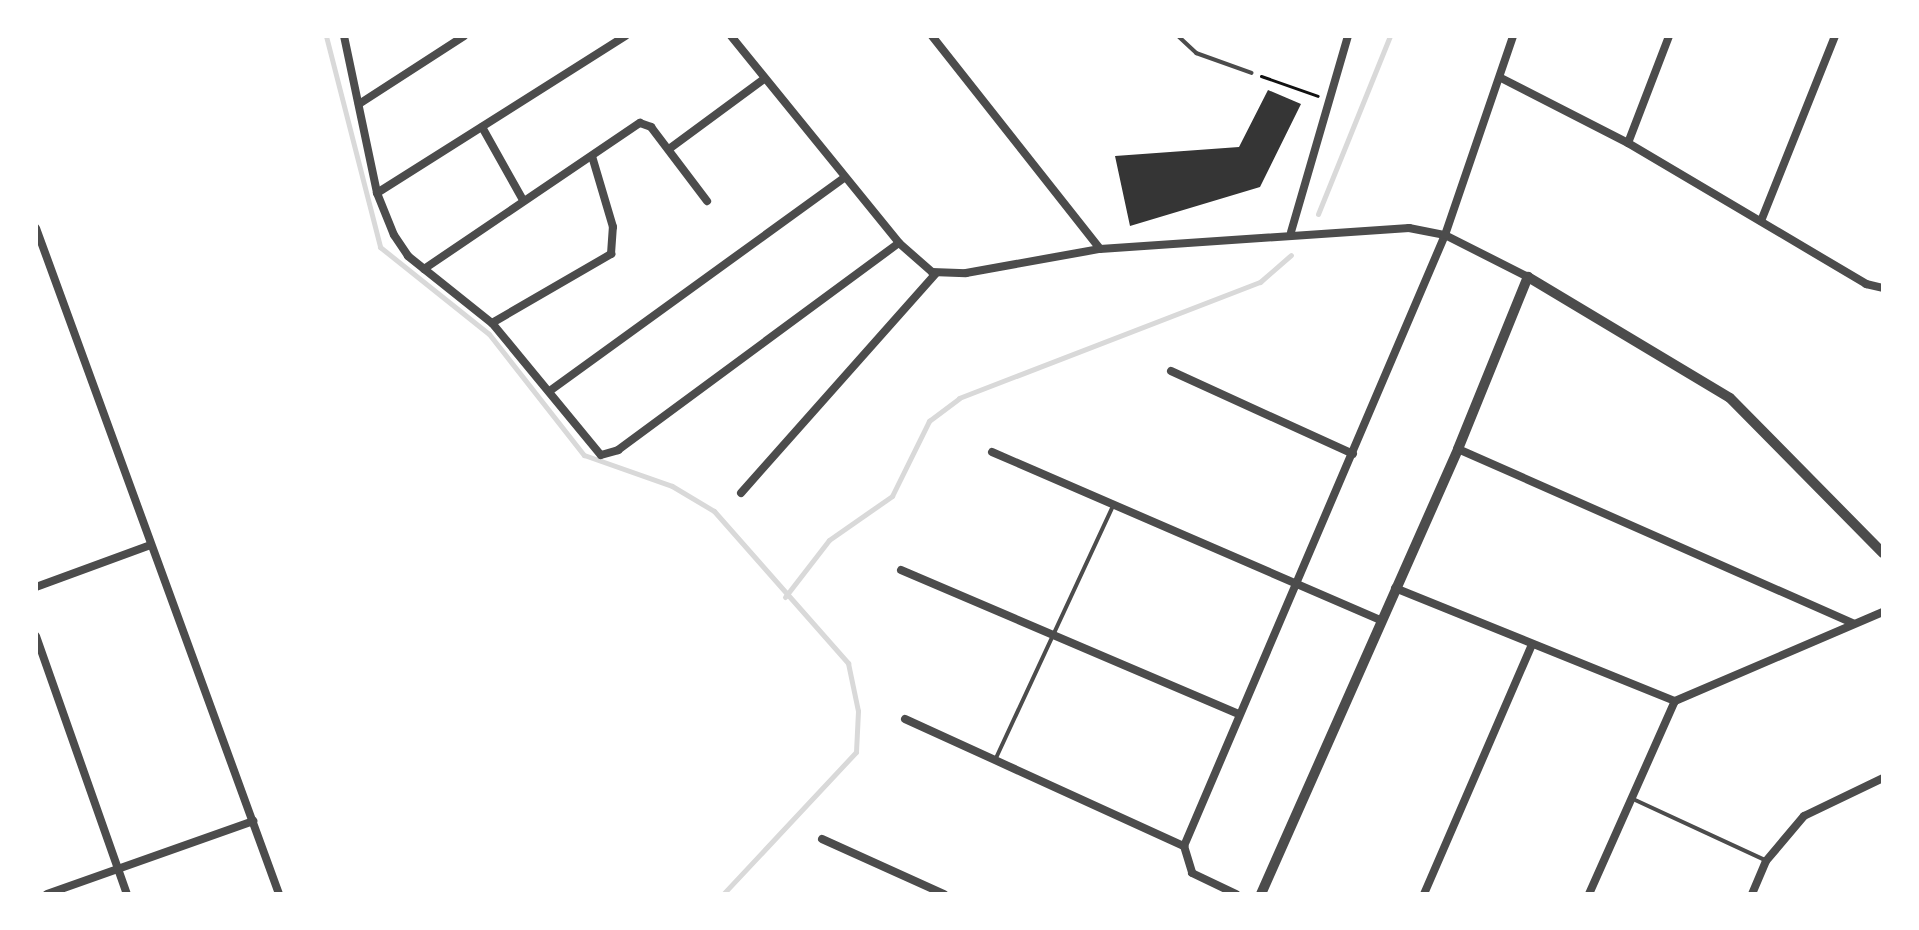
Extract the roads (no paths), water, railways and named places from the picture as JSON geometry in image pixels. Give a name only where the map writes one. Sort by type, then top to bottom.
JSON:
[{"type":"street","points":[[344,36],[377,193],[394,235],[424,269],[492,323],[551,390],[601,455],[618,450],[899,243]]},
{"type":"street","points":[[359,104],[464,36]]},
{"type":"street","points":[[377,193],[625,36]]},
{"type":"street","points":[[731,36],[899,243],[936,273],[966,273],[1100,249],[1291,232],[1409,228],[1445,235],[1528,277],[1730,398],[1883,553]]},
{"type":"street","points":[[932,36],[1100,249]]},
{"type":"street","points":[[1291,232],[1348,36]]},
{"type":"street","points":[[1236,894],[1192,873],[1184,846],[1445,235],[1513,36]]},
{"type":"street","points":[[1628,143],[1669,36]]},
{"type":"street","points":[[1761,221],[1835,36]]},
{"type":"street","points":[[1501,78],[1628,143],[1866,284],[1883,288]]},
{"type":"street","points":[[669,149],[764,79]]},
{"type":"street","points":[[424,269],[640,123],[651,127],[707,201]]},
{"type":"street","points":[[482,127],[523,200]]},
{"type":"street","points":[[492,323],[611,254],[613,227],[592,156]]},
{"type":"street","points":[[551,390],[844,178]]},
{"type":"street","points":[[36,228],[279,894]]},
{"type":"street","points":[[741,493],[936,273]]},
{"type":"street","points":[[1261,894],[1458,449],[1528,277]]},
{"type":"street","points":[[1171,371],[1353,454]]},
{"type":"street","points":[[1458,449],[1853,623]]},
{"type":"street","points":[[992,452],[1381,620]]},
{"type":"street","points":[[36,587],[151,545]]},
{"type":"street","points":[[901,570],[1239,714]]},
{"type":"street","points":[[1395,588],[1675,701]]},
{"type":"street","points":[[1589,894],[1675,701],[1883,612]]},
{"type":"street","points":[[36,636],[127,894]]},
{"type":"street","points":[[1424,894],[1532,645]]},
{"type":"street","points":[[905,719],[1184,846]]},
{"type":"street","points":[[1752,894],[1766,861],[1804,816],[1883,778]]},
{"type":"street","points":[[47,894],[253,821]]},
{"type":"street","points":[[822,839],[944,894]]},
{"type":"lane","points":[[1178,36],[1196,53],[1252,73]]},
{"type":"lane","points":[[995,760],[1113,506]]},
{"type":"lane","points":[[1633,799],[1766,861]]},
{"type":"waterway","points":[[326,36],[380,247],[489,334],[584,455],[672,486],[714,511],[848,663],[858,711],[856,752],[723,894]]},
{"type":"waterway","points":[[1318,214],[1390,36]]},
{"type":"waterway","points":[[785,597],[829,540],[892,496],[929,421],[959,398],[1260,282],[1291,255]]}]
